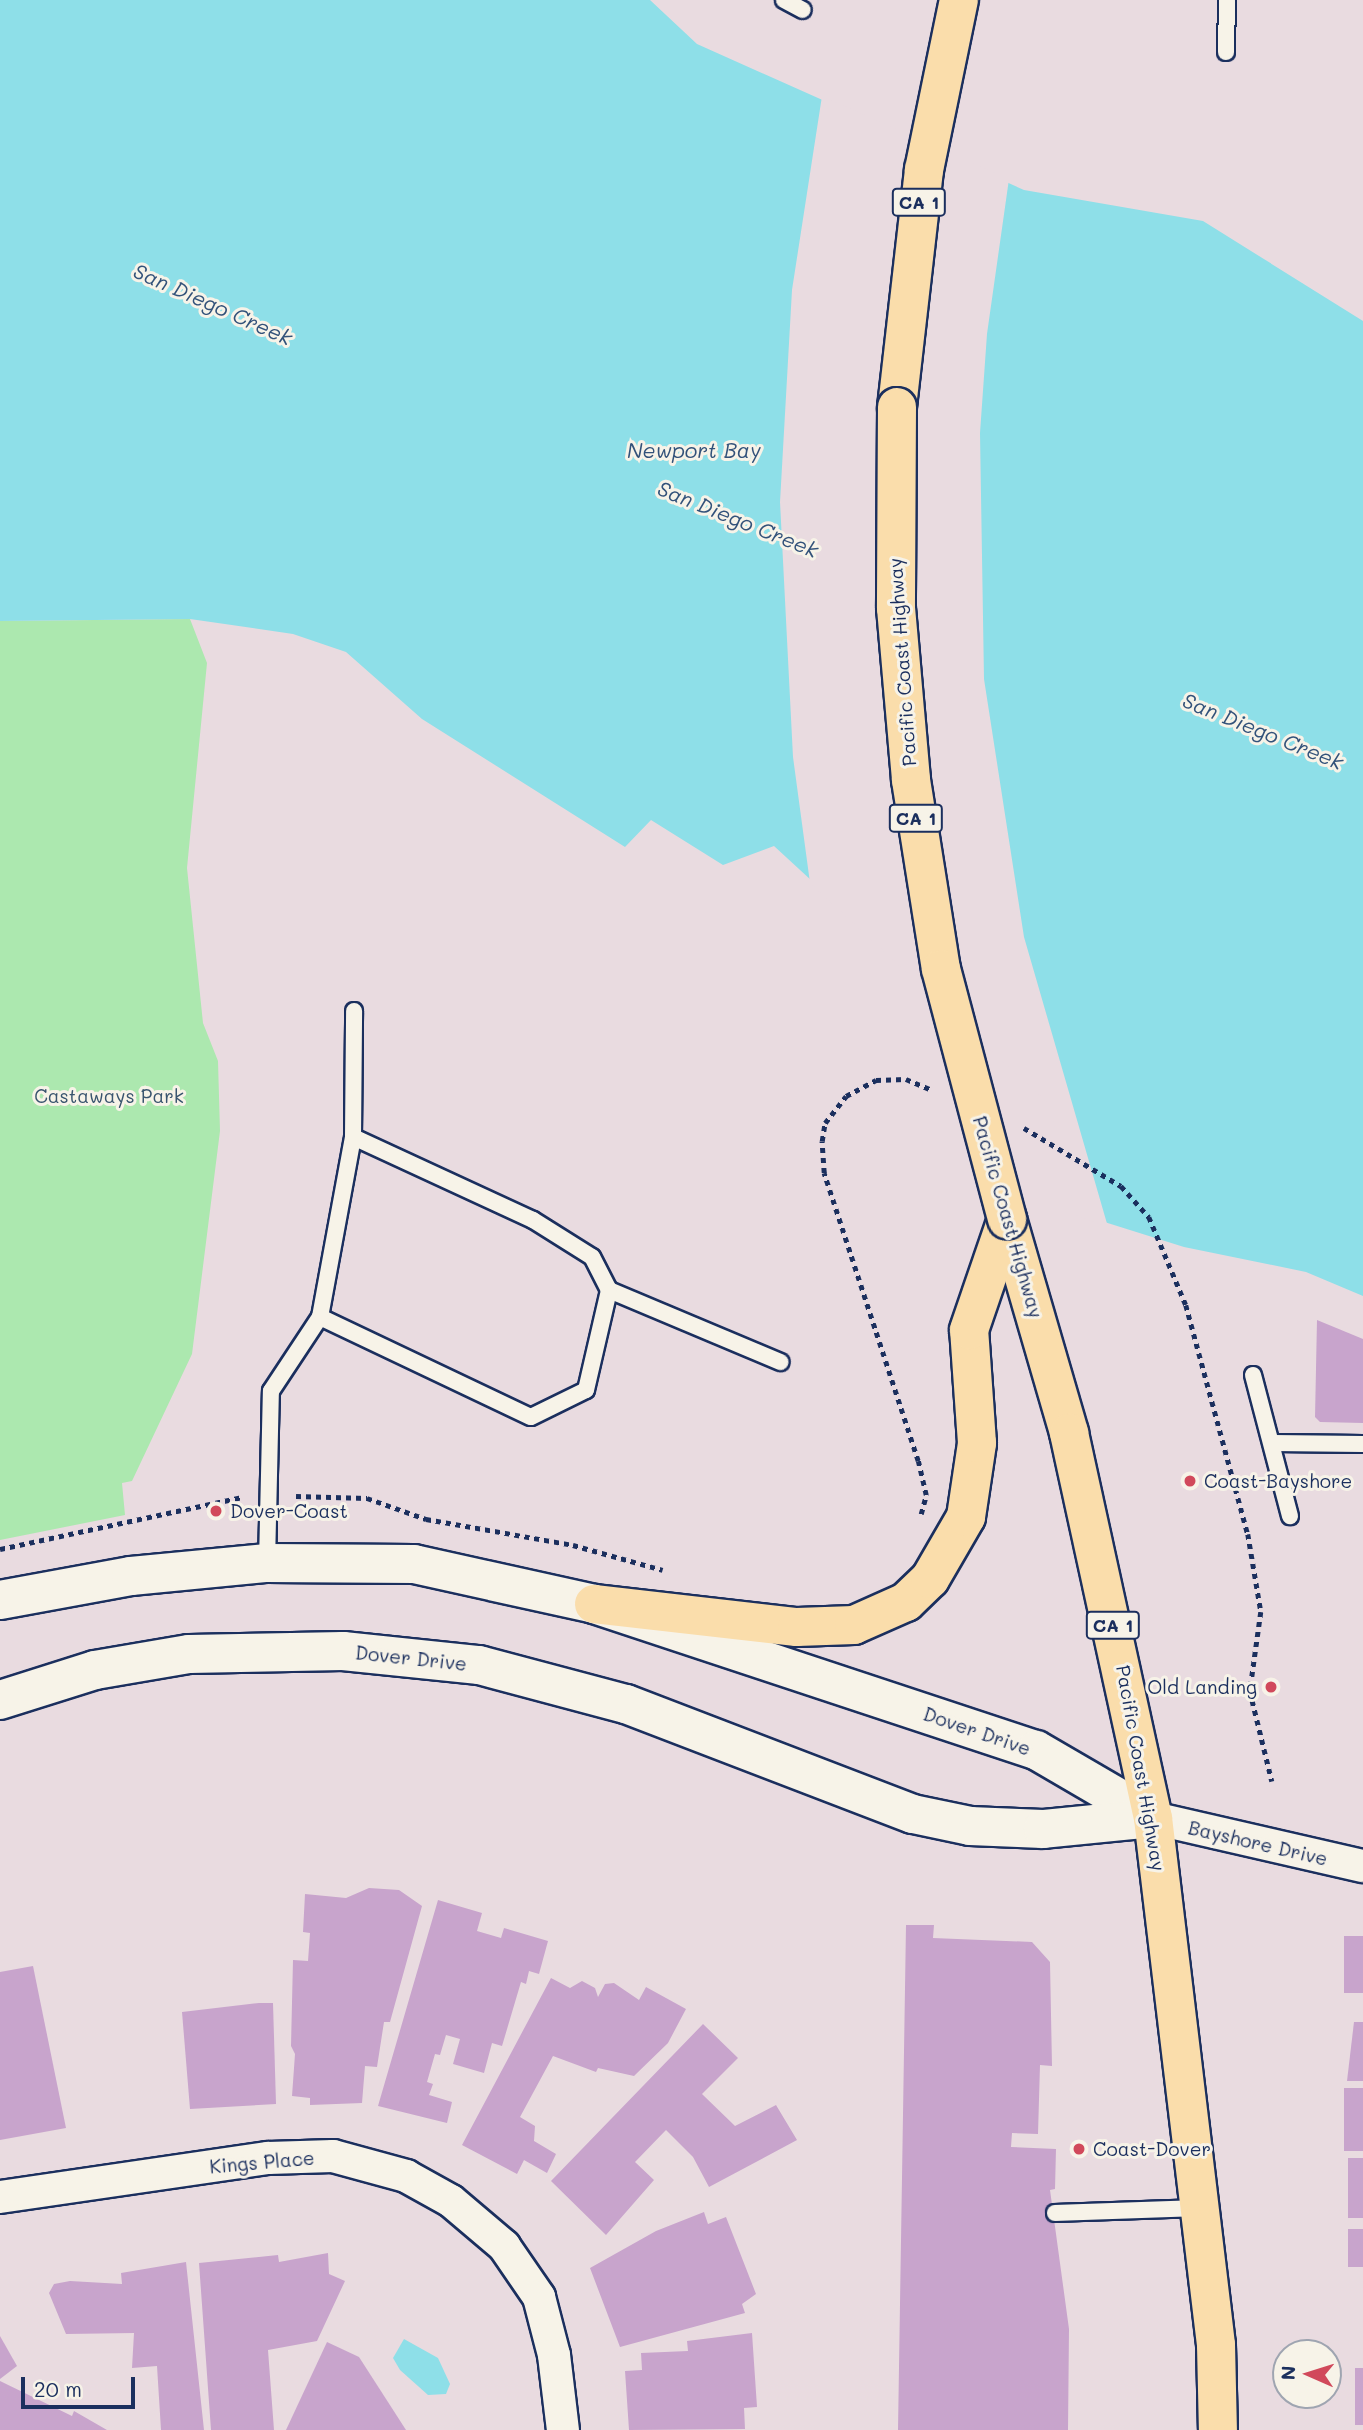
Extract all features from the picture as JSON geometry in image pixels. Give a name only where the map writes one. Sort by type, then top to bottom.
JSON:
[{"type":"highway","name":"Pacific Coast Highway","points":[[959,0],[924,170],[903,338],[895,470],[896,608],[905,725],[928,901],[1007,1219],[1069,1433],[1153,1818],[1216,2345],[1219,2430]]},
{"type":"highway","points":[[594,1604],[797,1627],[854,1625],[906,1602],[930,1579],[966,1517],[977,1443],[969,1330],[1007,1219]]},
{"type":"street","name":"Dover Drive","points":[[0,1600],[131,1576],[267,1563],[414,1564],[594,1604],[1035,1750],[1153,1818]]},
{"type":"street","name":"Dover Drive","points":[[0,1700],[95,1670],[189,1654],[344,1651],[479,1665],[626,1704],[913,1814],[970,1826],[1043,1829],[1153,1818]]},
{"type":"street","name":"Bayshore Drive","points":[[1153,1818],[1363,1866]]},
{"type":"street","name":"Kings Place","points":[[0,2197],[268,2158],[333,2156],[406,2176],[451,2201],[504,2246],[539,2297],[554,2356],[563,2430]]},
{"type":"lane","points":[[784,0],[803,10]]},
{"type":"lane","points":[[1226,52],[1227,0]]},
{"type":"lane","points":[[267,1563],[271,1391],[320,1317],[353,1136],[354,1011]]},
{"type":"lane","points":[[353,1136],[533,1220],[592,1257],[609,1290],[780,1362]]},
{"type":"lane","points":[[320,1317],[531,1417],[586,1390],[609,1290]]},
{"type":"lane","points":[[1254,1375],[1290,1516]]},
{"type":"lane","points":[[1273,1443],[1363,1444]]},
{"type":"lane","points":[[1055,2213],[1200,2208]]},
{"type":"path","points":[[920,1518],[926,1495],[918,1461],[824,1173],[822,1141],[825,1123],[846,1096],[876,1080],[906,1079],[941,1093]]},
{"type":"path","points":[[1020,1126],[1051,1140],[1128,1194],[1149,1217],[1186,1305],[1248,1534],[1261,1612],[1250,1691],[1272,1781]]},
{"type":"path","points":[[0,1549],[134,1522],[190,1505],[267,1496],[367,1498],[426,1519],[573,1545],[670,1572]]},
{"type":"green space","name":"Castaways Park","points":[[190,619],[207,663],[187,868],[203,1023],[218,1061],[220,1131],[192,1354],[132,1481],[122,1483],[125,1515],[0,1540],[0,621]]},
{"type":"water","name":"Newport Bay","points":[[0,0],[650,0],[697,44],[1024,190],[1203,221],[1363,321],[1363,1296],[1306,1272],[1184,1247],[1079,1214],[1052,1102],[774,846],[723,865],[651,820],[625,847],[422,719],[346,652],[293,634],[190,619],[0,621]]},
{"type":"water","points":[[404,2339],[438,2358],[450,2384],[446,2394],[428,2395],[400,2370],[393,2358]]},
{"type":"pier","points":[[822,96],[1009,179],[987,334],[980,433],[984,679],[1024,937],[1108,1227],[1076,1215],[1049,1104],[810,883],[793,757],[780,502],[792,290]]},
{"type":"building","points":[[1317,1320],[1363,1339],[1363,1423],[1320,1422],[1315,1417]]},
{"type":"building","points":[[369,1888],[399,1890],[422,1906],[390,2022],[384,2022],[377,2067],[365,2066],[362,2103],[310,2105],[310,2098],[292,2096],[295,2054],[291,2046],[293,1960],[308,1961],[310,1933],[303,1932],[305,1894],[346,1898]]},
{"type":"building","points":[[438,1900],[482,1913],[477,1931],[501,1938],[504,1928],[548,1941],[539,1974],[529,1971],[526,1984],[521,1982],[502,2046],[492,2043],[484,2073],[453,2064],[460,2039],[446,2035],[440,2055],[435,2054],[427,2082],[433,2084],[429,2095],[452,2102],[447,2123],[378,2106]]},
{"type":"building","points":[[906,1925],[934,1925],[933,1938],[1032,1942],[1050,1962],[1052,2066],[1040,2065],[1038,2134],[1012,2133],[1011,2147],[1056,2149],[1055,2189],[1050,2190],[1069,2329],[1068,2430],[898,2430]]},
{"type":"building","points":[[1344,1936],[1363,1936],[1363,1993],[1344,1993]]},
{"type":"building","points":[[33,1966],[66,2128],[0,2140],[0,1972]]},
{"type":"building","points":[[551,1978],[570,1988],[582,1981],[595,1988],[598,1997],[605,1984],[614,1983],[639,2000],[646,1987],[686,2009],[668,2043],[634,2076],[598,2068],[596,2072],[553,2056],[520,2117],[535,2126],[534,2141],[556,2154],[547,2173],[524,2160],[517,2174],[462,2145]]},
{"type":"building","points":[[273,2003],[276,2104],[190,2109],[182,2012]]},
{"type":"building","points":[[1354,2022],[1363,2022],[1363,2081],[1347,2081]]},
{"type":"building","points":[[703,2024],[738,2058],[702,2094],[735,2126],[776,2105],[797,2140],[709,2187],[693,2157],[666,2130],[635,2162],[654,2180],[606,2235],[551,2181]]},
{"type":"building","points":[[1344,2088],[1363,2088],[1363,2151],[1344,2151]]},
{"type":"building","points":[[1348,2158],[1363,2158],[1363,2218],[1348,2218]]},
{"type":"building","points":[[704,2212],[708,2224],[726,2217],[756,2294],[742,2304],[745,2313],[620,2347],[590,2268],[656,2231]]},
{"type":"building","points":[[1348,2229],[1363,2229],[1363,2267],[1348,2267]]},
{"type":"building","points":[[328,2253],[329,2274],[345,2281],[317,2341],[268,2350],[274,2430],[211,2430],[199,2263],[278,2255],[279,2262]]},
{"type":"building","points":[[186,2262],[204,2430],[161,2430],[157,2366],[132,2368],[134,2333],[66,2334],[49,2293],[54,2284],[70,2281],[122,2284],[121,2273]]},
{"type":"building","points":[[752,2333],[757,2407],[744,2408],[745,2429],[629,2430],[625,2371],[642,2370],[641,2353],[688,2351],[687,2341]]},
{"type":"building","points":[[0,2336],[17,2366],[0,2379]]},
{"type":"building","points":[[327,2342],[359,2357],[406,2430],[286,2430]]},
{"type":"building","points":[[1355,2368],[1363,2368],[1363,2425],[1355,2425]]},
{"type":"building","points":[[0,2381],[72,2416],[74,2411],[107,2430],[0,2430]]},
{"type":"place","name":"Coast-Bayshore","points":[[1190,1481]]},
{"type":"place","name":"Dover-Coast","points":[[216,1511]]},
{"type":"place","name":"Old Landing","points":[[1271,1687]]},
{"type":"place","name":"Coast-Dover","points":[[1079,2149]]},
{"type":"water label","name":"San Diego Creek","points":[[213,304]]},
{"type":"water label","name":"San Diego Creek","points":[[738,519]]},
{"type":"water label","name":"San Diego Creek","points":[[1263,731]]}]
